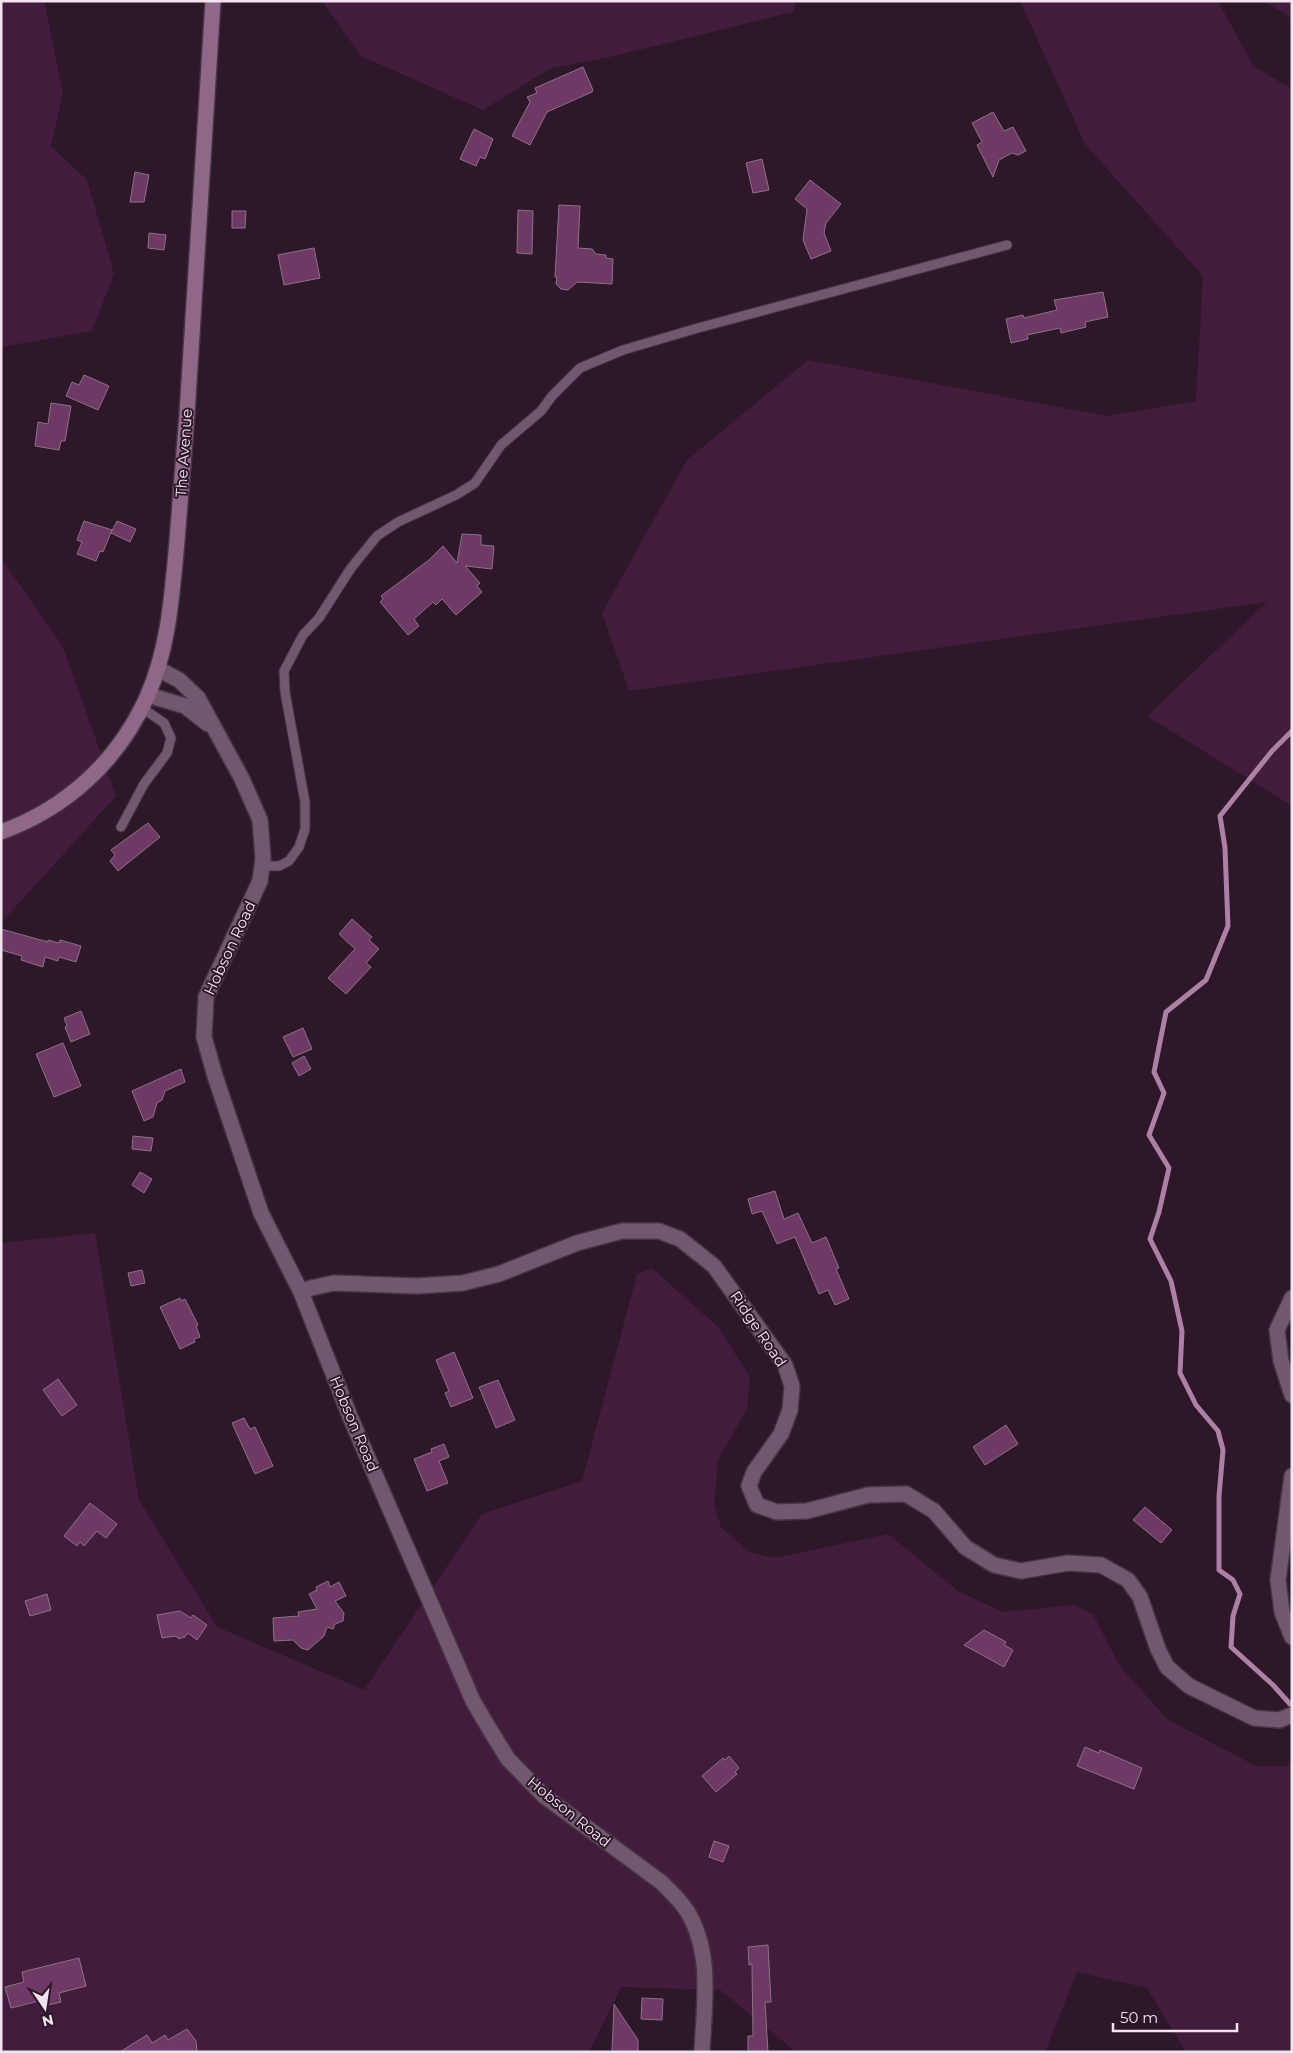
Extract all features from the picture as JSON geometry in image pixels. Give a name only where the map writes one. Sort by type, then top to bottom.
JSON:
[{"type":"street","name":"The Avenue","points":[[1,832],[56,806],[77,790],[110,757],[145,701],[158,669],[170,612],[184,457],[213,1]]},
{"type":"street","name":"Hobson Road","points":[[158,669],[188,686],[198,698],[242,779],[260,820],[262,838],[260,881],[206,997],[204,1037],[215,1076],[261,1213],[301,1292],[351,1419],[473,1701],[490,1730],[508,1759],[544,1796],[661,1882],[687,1911],[696,1928],[704,1963],[705,1989],[702,2052]]},
{"type":"street","name":"Hobson Road","points":[[145,701],[185,706],[198,714],[213,728]]},
{"type":"street","name":"Ridge Road","points":[[301,1292],[311,1288],[334,1284],[417,1286],[464,1283],[499,1274],[577,1243],[622,1231],[659,1231],[680,1239],[714,1266],[785,1365],[792,1386],[790,1410],[780,1434],[758,1465],[749,1486],[757,1505],[777,1512],[807,1511],[868,1495],[906,1494],[934,1511],[965,1547],[994,1565],[1021,1571],[1068,1563],[1101,1565],[1128,1580],[1140,1597],[1158,1649],[1168,1667],[1189,1686],[1254,1718],[1279,1720],[1292,1715]]},
{"type":"street","points":[[1292,1298],[1277,1330],[1281,1361],[1292,1395]]},
{"type":"street","points":[[1292,1476],[1278,1580],[1282,1612],[1292,1637]]},
{"type":"lane","points":[[262,866],[279,866],[289,861],[299,847],[305,829],[305,802],[285,692],[284,671],[303,635],[319,618],[351,568],[377,536],[398,522],[456,495],[475,483],[501,446],[542,411],[552,396],[580,368],[623,350],[698,328],[1007,245]]},
{"type":"lane","points":[[121,827],[144,784],[167,754],[171,738],[164,723],[145,701]]},
{"type":"shaded area","points":[[1,1],[44,1],[63,93],[51,146],[87,180],[114,274],[92,331],[1,347]]},
{"type":"shaded area","points":[[322,1],[796,1],[793,12],[610,57],[551,68],[483,110],[361,56]]},
{"type":"shaded area","points":[[1020,1],[1218,1],[1253,66],[1292,89],[1292,806],[1147,716],[1267,602],[629,691],[602,613],[687,460],[808,360],[1107,416],[1196,401],[1203,276],[1085,144]]},
{"type":"shaded area","points":[[1264,1],[1292,1],[1292,18]]},
{"type":"shaded area","points":[[1,558],[63,647],[116,796],[1,923]]},
{"type":"shaded area","points":[[95,1233],[139,1500],[217,1627],[364,1690],[482,1514],[582,1481],[637,1274],[652,1268],[718,1327],[750,1377],[747,1409],[718,1460],[714,1504],[721,1527],[749,1552],[775,1558],[888,1534],[958,1591],[1003,1612],[1074,1605],[1093,1614],[1119,1665],[1168,1720],[1256,1766],[1286,1766],[1292,1762],[1292,2052],[1186,2052],[1147,1988],[1077,1972],[1045,2052],[796,2052],[720,1990],[621,1987],[589,2052],[1,2052],[1,1243]]},
{"type":"building","points":[[583,67],[593,90],[592,92],[547,112],[530,145],[512,136],[530,102],[527,97],[537,93],[535,88]]},
{"type":"building","points":[[993,112],[1004,131],[1013,127],[1026,151],[1018,155],[1012,153],[999,160],[993,177],[977,145],[982,142],[972,123]]},
{"type":"building","points":[[474,129],[493,139],[485,159],[480,157],[476,166],[460,159]]},
{"type":"building","points":[[762,159],[769,190],[753,193],[746,163]]},
{"type":"building","points":[[135,172],[149,175],[144,202],[130,202]]},
{"type":"building","points":[[810,180],[841,204],[826,223],[824,233],[831,251],[811,259],[803,240],[807,209],[795,199]]},
{"type":"building","points":[[559,205],[580,206],[578,248],[592,249],[596,254],[606,255],[606,258],[613,259],[612,284],[577,282],[568,290],[561,289],[556,284]]},
{"type":"building","points":[[518,210],[533,211],[532,254],[517,253]]},
{"type":"building","points":[[232,211],[246,211],[245,228],[232,228]]},
{"type":"building","points":[[149,233],[166,235],[164,250],[148,248]]},
{"type":"building","points":[[314,248],[320,278],[284,285],[278,255]]},
{"type":"building","points":[[1103,292],[1108,317],[1085,322],[1086,327],[1061,333],[1060,328],[1027,335],[1028,339],[1011,343],[1006,319],[1023,315],[1024,318],[1057,310],[1054,300]]},
{"type":"building","points":[[84,375],[109,386],[98,410],[66,396],[72,382],[79,385]]},
{"type":"building","points":[[51,403],[71,406],[65,441],[61,441],[59,450],[35,446],[38,422],[48,424]]},
{"type":"building","points":[[84,521],[112,530],[103,552],[100,551],[96,561],[77,554],[82,542],[77,540]]},
{"type":"building","points":[[117,521],[136,529],[130,542],[111,533]]},
{"type":"building","points":[[462,534],[481,535],[481,545],[494,546],[492,569],[465,566],[480,583],[477,586],[482,592],[456,615],[442,599],[436,605],[433,602],[414,619],[419,626],[408,635],[380,602],[383,599],[381,596],[429,560],[443,546],[457,563]]},
{"type":"building","points":[[148,823],[160,837],[118,871],[110,861],[115,855],[111,850]]},
{"type":"building","points":[[352,919],[372,937],[369,940],[379,949],[366,963],[371,967],[346,994],[328,978],[355,949],[339,934]]},
{"type":"building","points":[[1,929],[48,942],[48,940],[59,943],[60,940],[81,946],[76,962],[59,957],[58,961],[45,957],[43,967],[21,960],[22,956],[1,950]]},
{"type":"building","points":[[81,1011],[90,1034],[71,1042],[65,1027],[67,1026],[64,1018]]},
{"type":"building","points":[[303,1028],[312,1049],[293,1057],[283,1037]]},
{"type":"building","points":[[63,1043],[81,1086],[54,1097],[36,1054]]},
{"type":"building","points":[[304,1056],[311,1069],[299,1076],[292,1063]]},
{"type":"building","points":[[181,1069],[185,1082],[165,1091],[162,1100],[157,1103],[153,1117],[144,1121],[132,1091]]},
{"type":"building","points":[[133,1136],[153,1138],[151,1151],[132,1149]]},
{"type":"building","points":[[140,1172],[152,1179],[144,1193],[132,1185]]},
{"type":"building","points":[[775,1191],[784,1219],[798,1213],[812,1243],[826,1237],[839,1268],[836,1269],[849,1299],[835,1305],[828,1290],[819,1294],[795,1237],[777,1244],[762,1211],[752,1214],[748,1199]]},
{"type":"building","points":[[142,1270],[145,1283],[131,1286],[128,1273]]},
{"type":"building","points":[[180,1298],[181,1301],[185,1299],[198,1325],[196,1326],[200,1337],[194,1339],[195,1342],[180,1349],[160,1307]]},
{"type":"building","points":[[454,1352],[473,1398],[451,1407],[445,1393],[449,1391],[436,1360]]},
{"type":"building","points":[[58,1379],[77,1405],[62,1416],[43,1390]]},
{"type":"building","points":[[498,1380],[515,1420],[496,1428],[479,1387]]},
{"type":"building","points":[[244,1418],[250,1429],[255,1427],[273,1466],[255,1474],[232,1423]]},
{"type":"building","points":[[1006,1425],[1018,1444],[985,1465],[973,1447]]},
{"type":"building","points":[[444,1444],[449,1457],[439,1461],[448,1483],[427,1491],[414,1459],[432,1452],[431,1449]]},
{"type":"building","points":[[90,1503],[117,1524],[106,1538],[97,1531],[84,1546],[80,1542],[77,1546],[64,1536]]},
{"type":"building","points":[[1145,1507],[1172,1530],[1161,1543],[1133,1520]]},
{"type":"building","points":[[328,1581],[330,1587],[339,1582],[346,1596],[335,1601],[344,1613],[343,1621],[335,1624],[333,1629],[327,1627],[324,1636],[308,1650],[301,1648],[293,1640],[274,1641],[273,1618],[299,1616],[298,1612],[317,1609],[309,1594],[317,1590],[316,1587]]},
{"type":"building","points":[[47,1594],[51,1610],[30,1616],[25,1601]]},
{"type":"building","points":[[180,1611],[191,1618],[193,1615],[207,1625],[197,1640],[188,1633],[184,1638],[180,1639],[175,1636],[162,1638],[157,1615]]},
{"type":"building","points":[[984,1630],[1006,1642],[1004,1645],[1013,1650],[1004,1667],[964,1645]]},
{"type":"building","points":[[1085,1747],[1099,1753],[1100,1750],[1142,1768],[1134,1789],[1077,1766]]},
{"type":"building","points":[[729,1756],[739,1768],[735,1772],[737,1774],[716,1792],[702,1776],[723,1758],[725,1760]]},
{"type":"building","points":[[714,1841],[729,1846],[723,1862],[709,1857]]},
{"type":"building","points":[[768,1945],[771,2002],[765,2002],[768,2052],[748,2052],[748,2036],[753,2036],[752,1964],[749,1965],[748,1947]]},
{"type":"building","points":[[79,1958],[86,1986],[59,1993],[61,2002],[48,2005],[47,1999],[11,2008],[5,1987],[24,1982],[22,1972]]},
{"type":"building","points":[[642,1998],[663,1999],[662,2020],[641,2019]]},
{"type":"building","points":[[614,2004],[638,2040],[638,2052],[612,2052]]},
{"type":"building","points":[[187,2029],[196,2041],[197,2052],[120,2052],[147,2035],[152,2043],[165,2035],[168,2040]]},
{"type":"waterway","points":[[1290,1704],[1273,1685],[1231,1647],[1233,1616],[1240,1594],[1233,1580],[1219,1570],[1219,1496],[1223,1450],[1218,1431],[1196,1405],[1180,1373],[1182,1331],[1171,1281],[1150,1239],[1159,1212],[1169,1168],[1149,1135],[1164,1093],[1154,1072],[1166,1012],[1206,980],[1228,926],[1225,848],[1220,816],[1272,751],[1292,731]]}]
